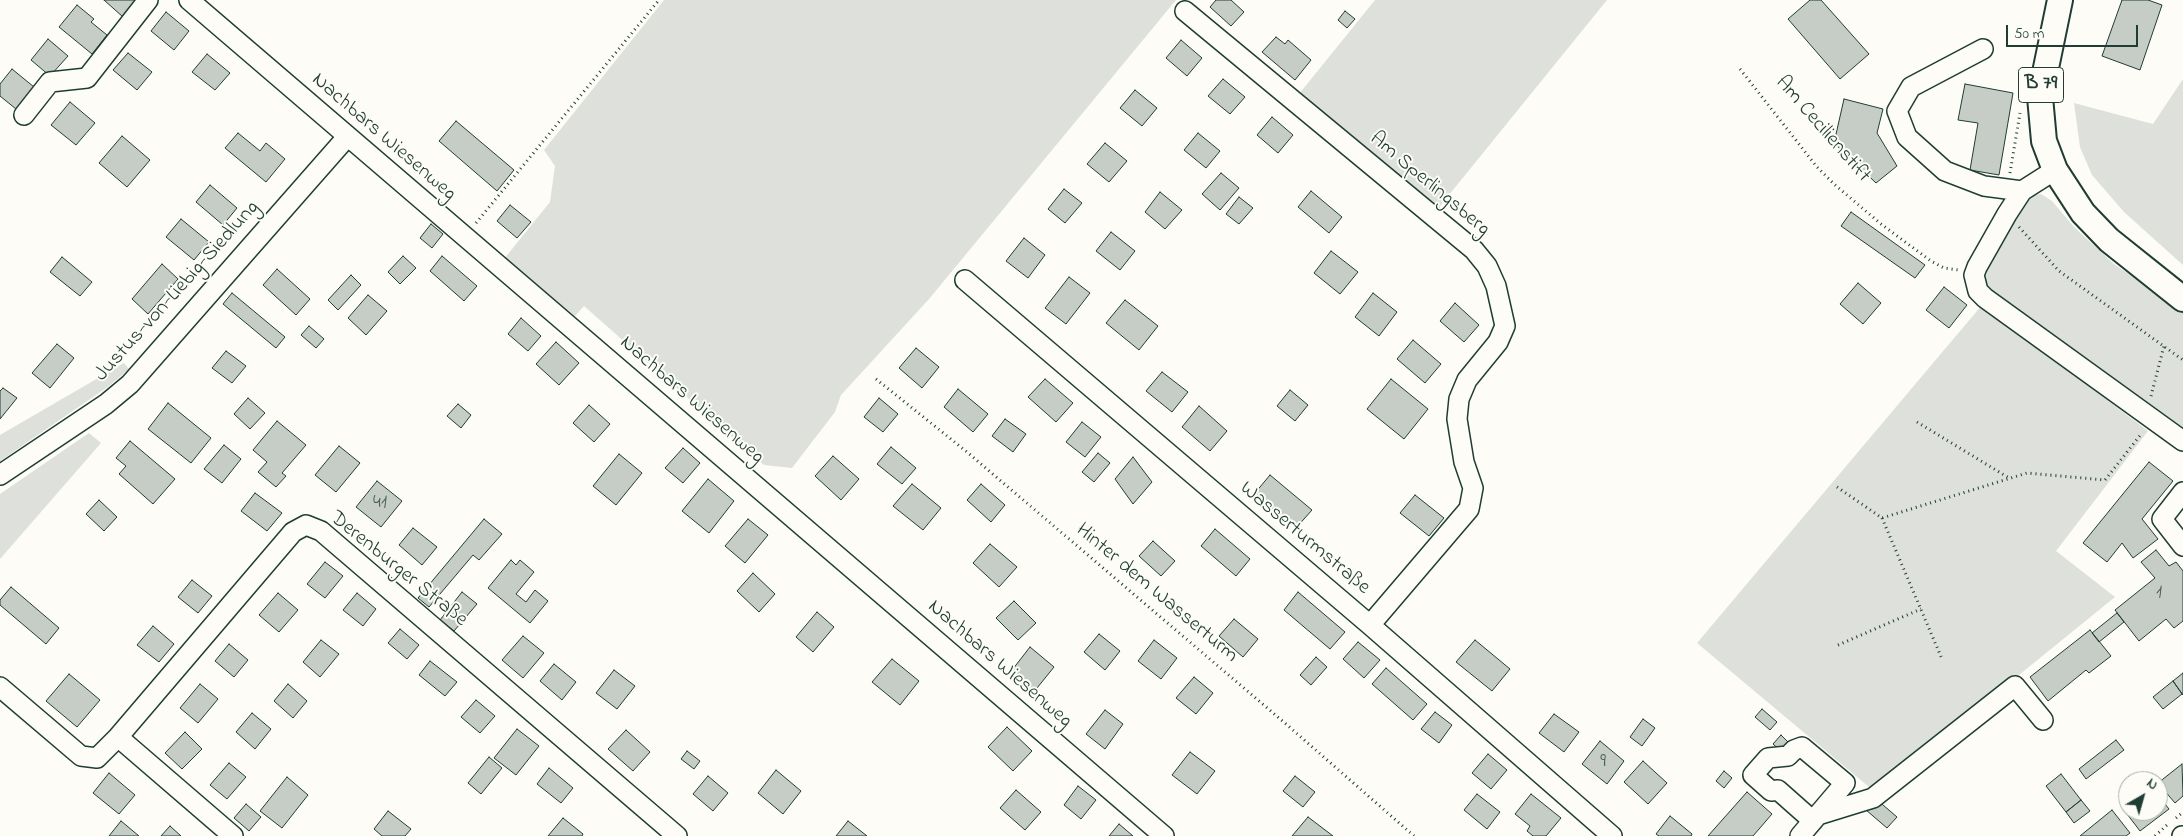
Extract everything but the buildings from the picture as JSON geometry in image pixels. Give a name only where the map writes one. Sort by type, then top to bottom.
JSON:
[{"type":"main road","name":"B 79","points":[[2060,0],[2040,96],[2044,141],[2055,170],[2083,213],[2109,240],[2183,299]]},
{"type":"street","points":[[24,114],[50,82],[86,78],[148,0]]},
{"type":"street","name":"Nachbars Wiesenweg","points":[[189,0],[1164,836]]},
{"type":"street","name":"Am Sperlingsberg","points":[[1185,11],[1474,250],[1487,266],[1496,286],[1505,326],[1498,342],[1467,380],[1459,399],[1456,419],[1464,462],[1472,488],[1469,509],[1370,625]]},
{"type":"street","points":[[1982,49],[1911,87],[1897,111],[1907,137],[1945,171],[1984,186],[2022,191]]},
{"type":"street","name":"Justus-von-Liebig-Siedlung","points":[[0,476],[106,404],[130,384],[347,137]]},
{"type":"street","points":[[2055,170],[2022,191],[1977,267],[1974,275],[1975,283],[1985,298],[2183,441]]},
{"type":"street","name":"Wasserturmstraße","points":[[965,280],[1370,625],[1612,836]]},
{"type":"street","points":[[2183,492],[2162,519],[2183,546]]},
{"type":"street","name":"Derenburger Straße","points":[[118,737],[293,532],[306,525],[321,531],[678,836]]},
{"type":"street","points":[[1800,836],[1815,818],[1873,798],[2015,686],[2042,720]]},
{"type":"street","points":[[0,687],[81,756],[97,758],[118,737],[233,836]]},
{"type":"path","points":[[465,237],[659,0]]},
{"type":"path","name":"Am Cecilienstift","points":[[1740,68],[1818,167],[1859,207],[1931,261],[1944,268],[1957,270],[1977,267]]},
{"type":"path","points":[[2007,214],[2059,271],[2183,360]]},
{"type":"path","points":[[2154,386],[2164,346]]},
{"type":"path","name":"Hinter dem Wasserturm","points":[[876,379],[967,452],[1286,724],[1414,836]]},
{"type":"path","points":[[1882,518],[2027,473],[2105,480],[2153,419]]},
{"type":"path","points":[[1917,422],[2009,478]]},
{"type":"path","points":[[1837,487],[1882,518],[1942,660]]},
{"type":"path","points":[[1838,645],[1921,609]]},
{"type":"shaded area","points":[[664,0],[1176,0],[929,299],[841,395],[835,412],[792,468],[764,465],[584,306],[575,316],[504,259],[550,202],[555,166],[544,150]]},
{"type":"shaded area","points":[[1375,0],[1607,0],[1436,211],[1299,94]]},
{"type":"shaded area","points":[[2183,79],[2183,265],[2124,212],[2092,175],[2080,147],[2074,103],[2153,124]]},
{"type":"shaded area","points":[[2041,194],[2052,201],[2074,227],[2114,264],[2183,310],[2183,428],[1991,294],[1984,281],[1983,272],[2019,210],[2034,195]]},
{"type":"shaded area","points":[[1982,305],[2148,431],[2056,551],[2115,597],[1875,792],[1697,643]]},
{"type":"shaded area","points":[[124,363],[129,369],[109,386],[0,461],[0,435]]},
{"type":"shaded area","points":[[89,433],[101,443],[0,559],[0,494]]}]
